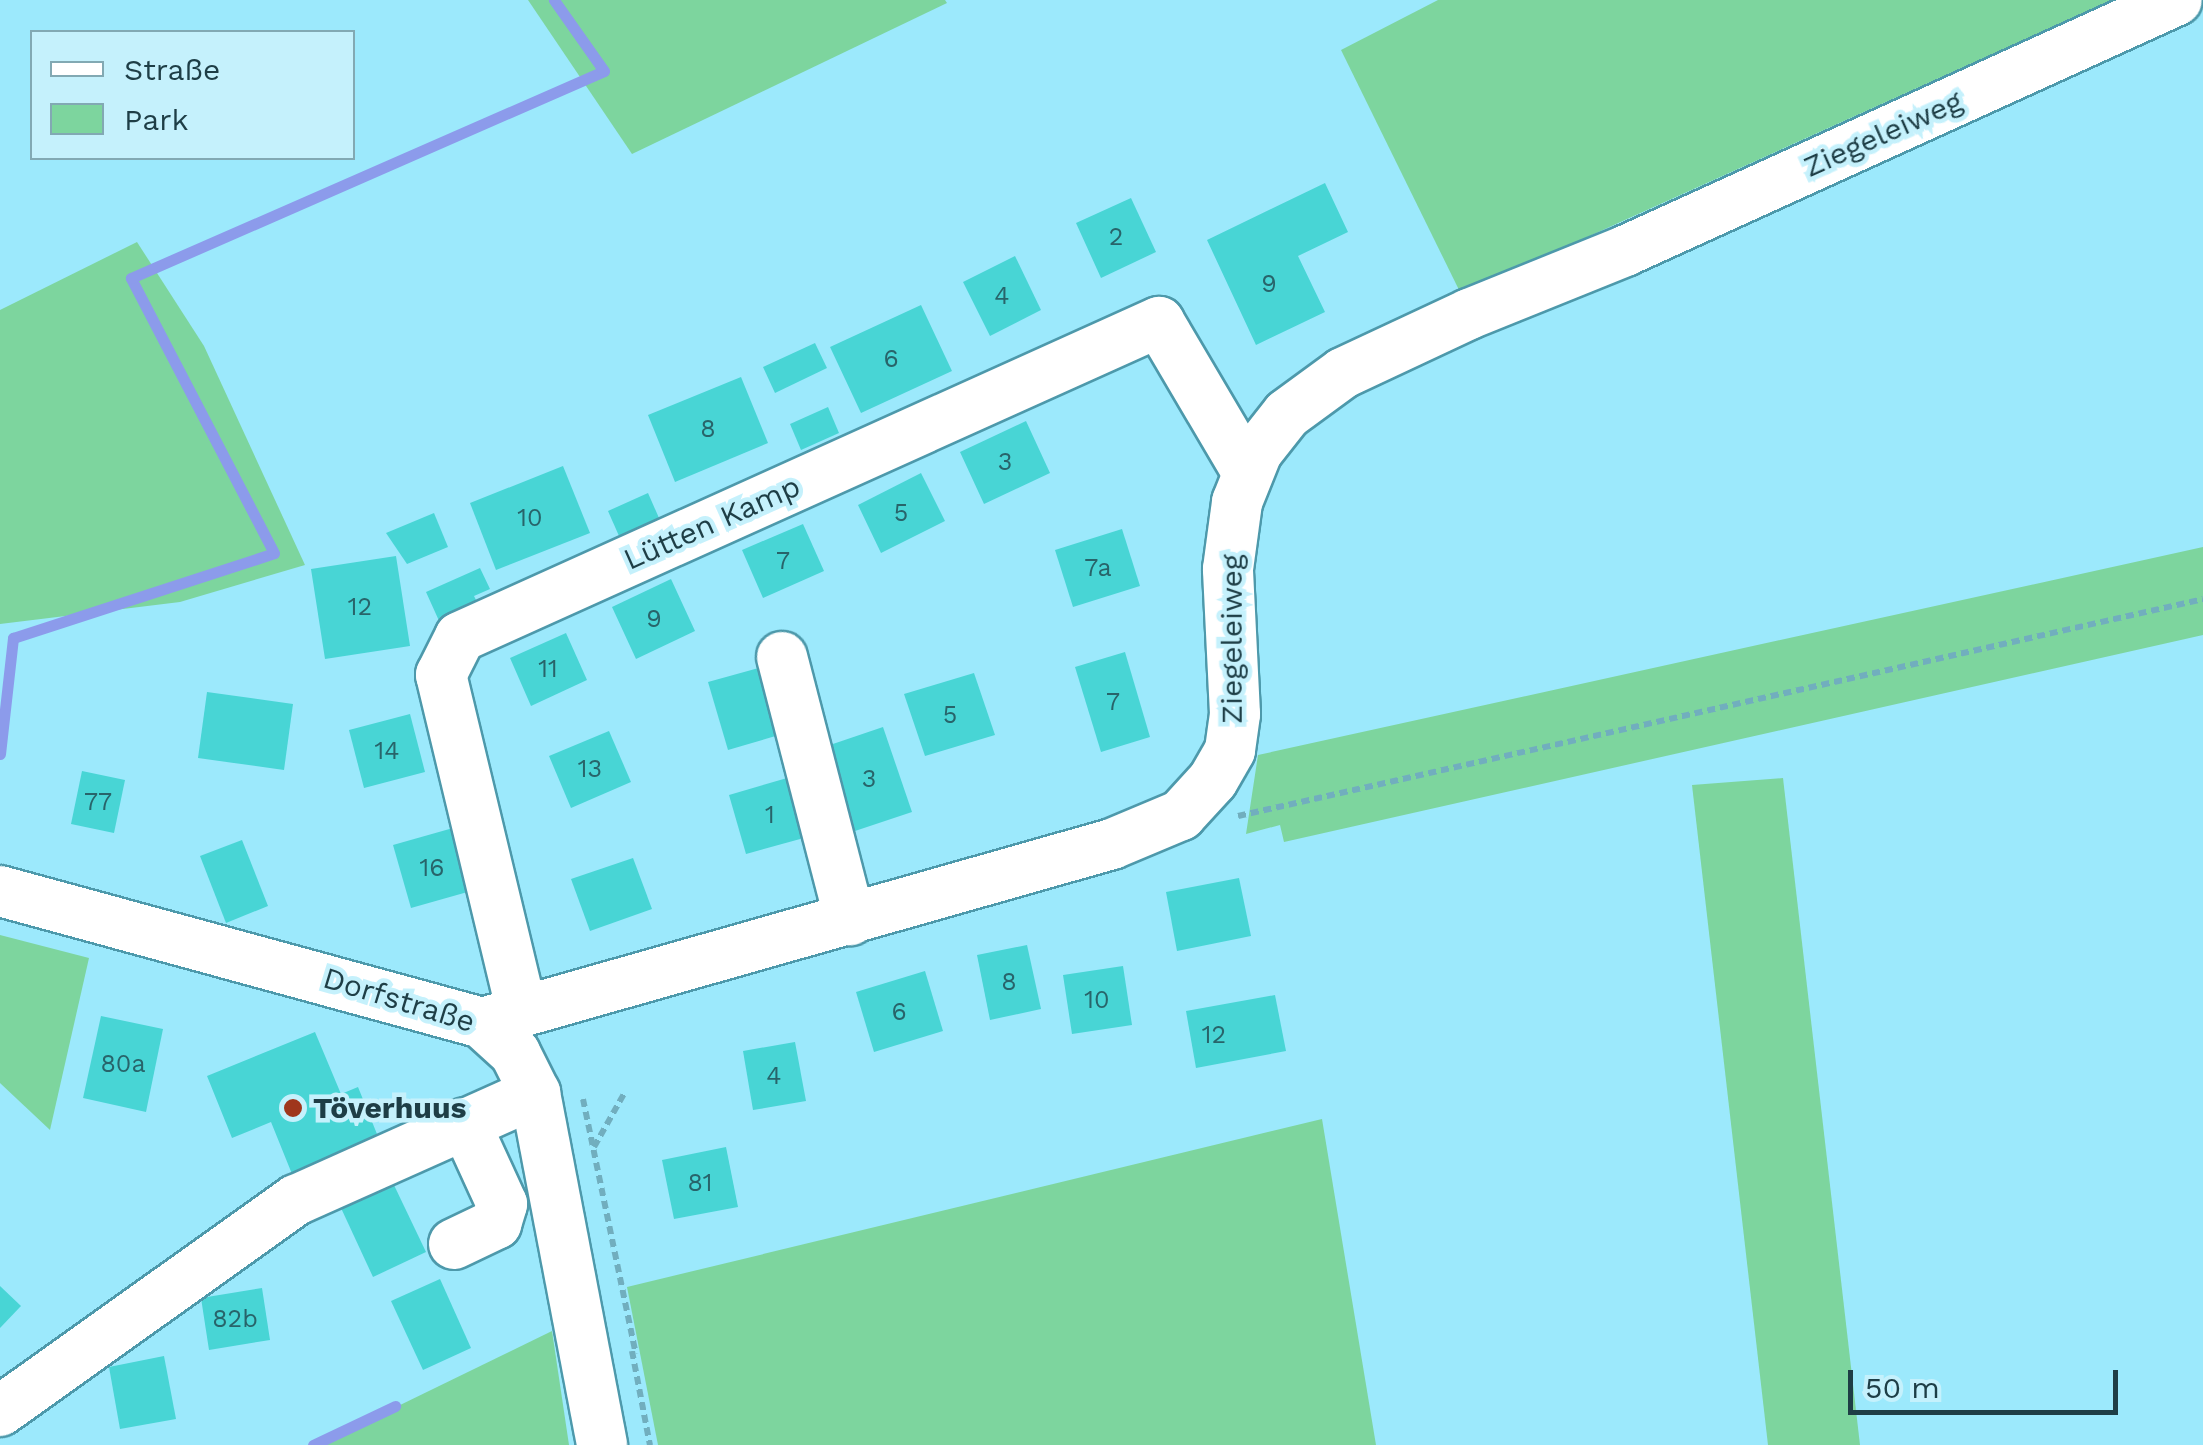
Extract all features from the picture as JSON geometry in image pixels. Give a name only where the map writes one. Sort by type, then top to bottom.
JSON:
[{"type":"street","name":"Ziegeleiweg","points":[[502,1017],[1112,844],[1181,814],[1213,780],[1230,750],[1236,714],[1228,569],[1237,502],[1248,473],[1287,414],[1344,373],[2177,0]]},
{"type":"street","name":"Lütten Kamp","points":[[502,1017],[441,674],[460,637],[1159,322],[1248,473]]},
{"type":"street","points":[[782,657],[850,920]]},
{"type":"street","name":"Dorfstraße","points":[[0,891],[502,1017],[515,1054],[558,1092],[602,1445]]},
{"type":"street","points":[[0,1411],[296,1200],[465,1123],[558,1092]]},
{"type":"street","points":[[454,1244],[496,1224],[502,1204],[465,1123]]},
{"type":"path","points":[[1229,818],[2203,599]]},
{"type":"path","points":[[558,1092],[594,1147],[636,1354]]},
{"type":"path","points":[[594,1147],[625,1092]]},
{"type":"green space","points":[[528,0],[945,0],[947,3],[632,154]]},
{"type":"green space","points":[[1438,0],[2112,0],[1461,294],[1341,50]]},
{"type":"green space","points":[[137,242],[204,346],[305,565],[180,602],[0,624],[0,310]]},
{"type":"green space","points":[[2203,547],[2203,635],[1284,842],[1280,825],[1246,834],[1258,755]]},
{"type":"green space","points":[[1783,778],[1860,1445],[1768,1445],[1692,785]]},
{"type":"green space","points":[[0,935],[89,958],[50,1130],[0,1083]]},
{"type":"green space","points":[[1322,1119],[1376,1445],[658,1445],[627,1287]]},
{"type":"green space","points":[[552,1331],[569,1445],[318,1445]]},
{"type":"building","points":[[1325,183],[1348,232],[1298,256],[1325,312],[1256,345],[1207,240]]},
{"type":"building","points":[[1131,198],[1156,252],[1101,278],[1076,223]]},
{"type":"building","points":[[1015,256],[1041,310],[990,336],[963,282]]},
{"type":"building","points":[[921,305],[952,371],[861,413],[830,347]]},
{"type":"building","points":[[815,343],[827,368],[775,393],[763,367]]},
{"type":"building","points":[[741,377],[768,443],[675,482],[648,415]]},
{"type":"building","points":[[828,407],[839,433],[801,450],[790,424]]},
{"type":"building","points":[[1026,421],[1050,473],[984,504],[960,452]]},
{"type":"building","points":[[563,466],[590,533],[496,570],[470,503]]},
{"type":"building","points":[[921,473],[945,521],[881,553],[858,505]]},
{"type":"building","points":[[648,493],[659,518],[619,536],[608,511]]},
{"type":"building","points":[[434,513],[448,547],[407,564],[386,533]]},
{"type":"building","points":[[803,524],[824,571],[763,598],[742,550]]},
{"type":"building","points":[[1122,529],[1140,586],[1073,607],[1055,550]]},
{"type":"building","points":[[396,556],[410,646],[325,659],[311,569]]},
{"type":"building","points":[[480,568],[490,589],[474,596],[479,606],[440,623],[426,592]]},
{"type":"building","points":[[671,579],[695,631],[636,659],[612,607]]},
{"type":"building","points":[[566,633],[587,680],[531,706],[510,658]]},
{"type":"building","points":[[1125,652],[1150,737],[1101,752],[1075,667]]},
{"type":"building","points":[[769,665],[789,732],[728,750],[708,682]]},
{"type":"building","points":[[974,673],[995,735],[925,756],[904,694]]},
{"type":"building","points":[[207,692],[293,704],[284,770],[198,758]]},
{"type":"building","points":[[410,714],[425,772],[364,788],[349,730]]},
{"type":"building","points":[[883,727],[912,812],[855,831],[827,746]]},
{"type":"building","points":[[609,731],[631,782],[571,808],[549,756]]},
{"type":"building","points":[[82,771],[125,780],[114,833],[71,824]]},
{"type":"building","points":[[794,776],[811,836],[746,854],[729,795]]},
{"type":"building","points":[[453,828],[471,891],[411,908],[393,845]]},
{"type":"building","points":[[242,840],[268,906],[226,923],[200,856]]},
{"type":"building","points":[[633,858],[652,909],[590,931],[571,879]]},
{"type":"building","points":[[1239,878],[1251,936],[1177,951],[1166,892]]},
{"type":"building","points":[[1027,945],[1041,1009],[990,1020],[977,955]]},
{"type":"building","points":[[1123,966],[1132,1025],[1072,1034],[1063,975]]},
{"type":"building","points":[[925,971],[943,1031],[874,1052],[856,992]]},
{"type":"building","points":[[1275,995],[1286,1051],[1196,1068],[1186,1011]]},
{"type":"building","points":[[101,1016],[163,1029],[146,1112],[83,1098]]},
{"type":"building","name":"Töverhuus","points":[[315,1032],[341,1094],[358,1087],[379,1139],[292,1174],[271,1122],[232,1138],[207,1076]]},
{"type":"building","points":[[795,1042],[806,1101],[753,1110],[743,1051]]},
{"type":"building","points":[[726,1147],[738,1207],[674,1219],[662,1160]]},
{"type":"building","points":[[393,1183],[426,1252],[373,1277],[341,1208]]},
{"type":"building","points":[[440,1279],[471,1348],[423,1370],[391,1301]]},
{"type":"building","points":[[0,1286],[21,1306],[0,1328]]},
{"type":"building","points":[[262,1288],[270,1340],[209,1350],[201,1298]]},
{"type":"building","points":[[164,1356],[176,1419],[120,1429],[109,1367]]},
{"type":"waterway","points":[[0,754],[13,638],[274,553],[131,278],[604,71],[554,0]]},
{"type":"waterway","points":[[313,1445],[395,1406]]},
{"type":"place","name":"Töverhuus","points":[[293,1108]]}]
